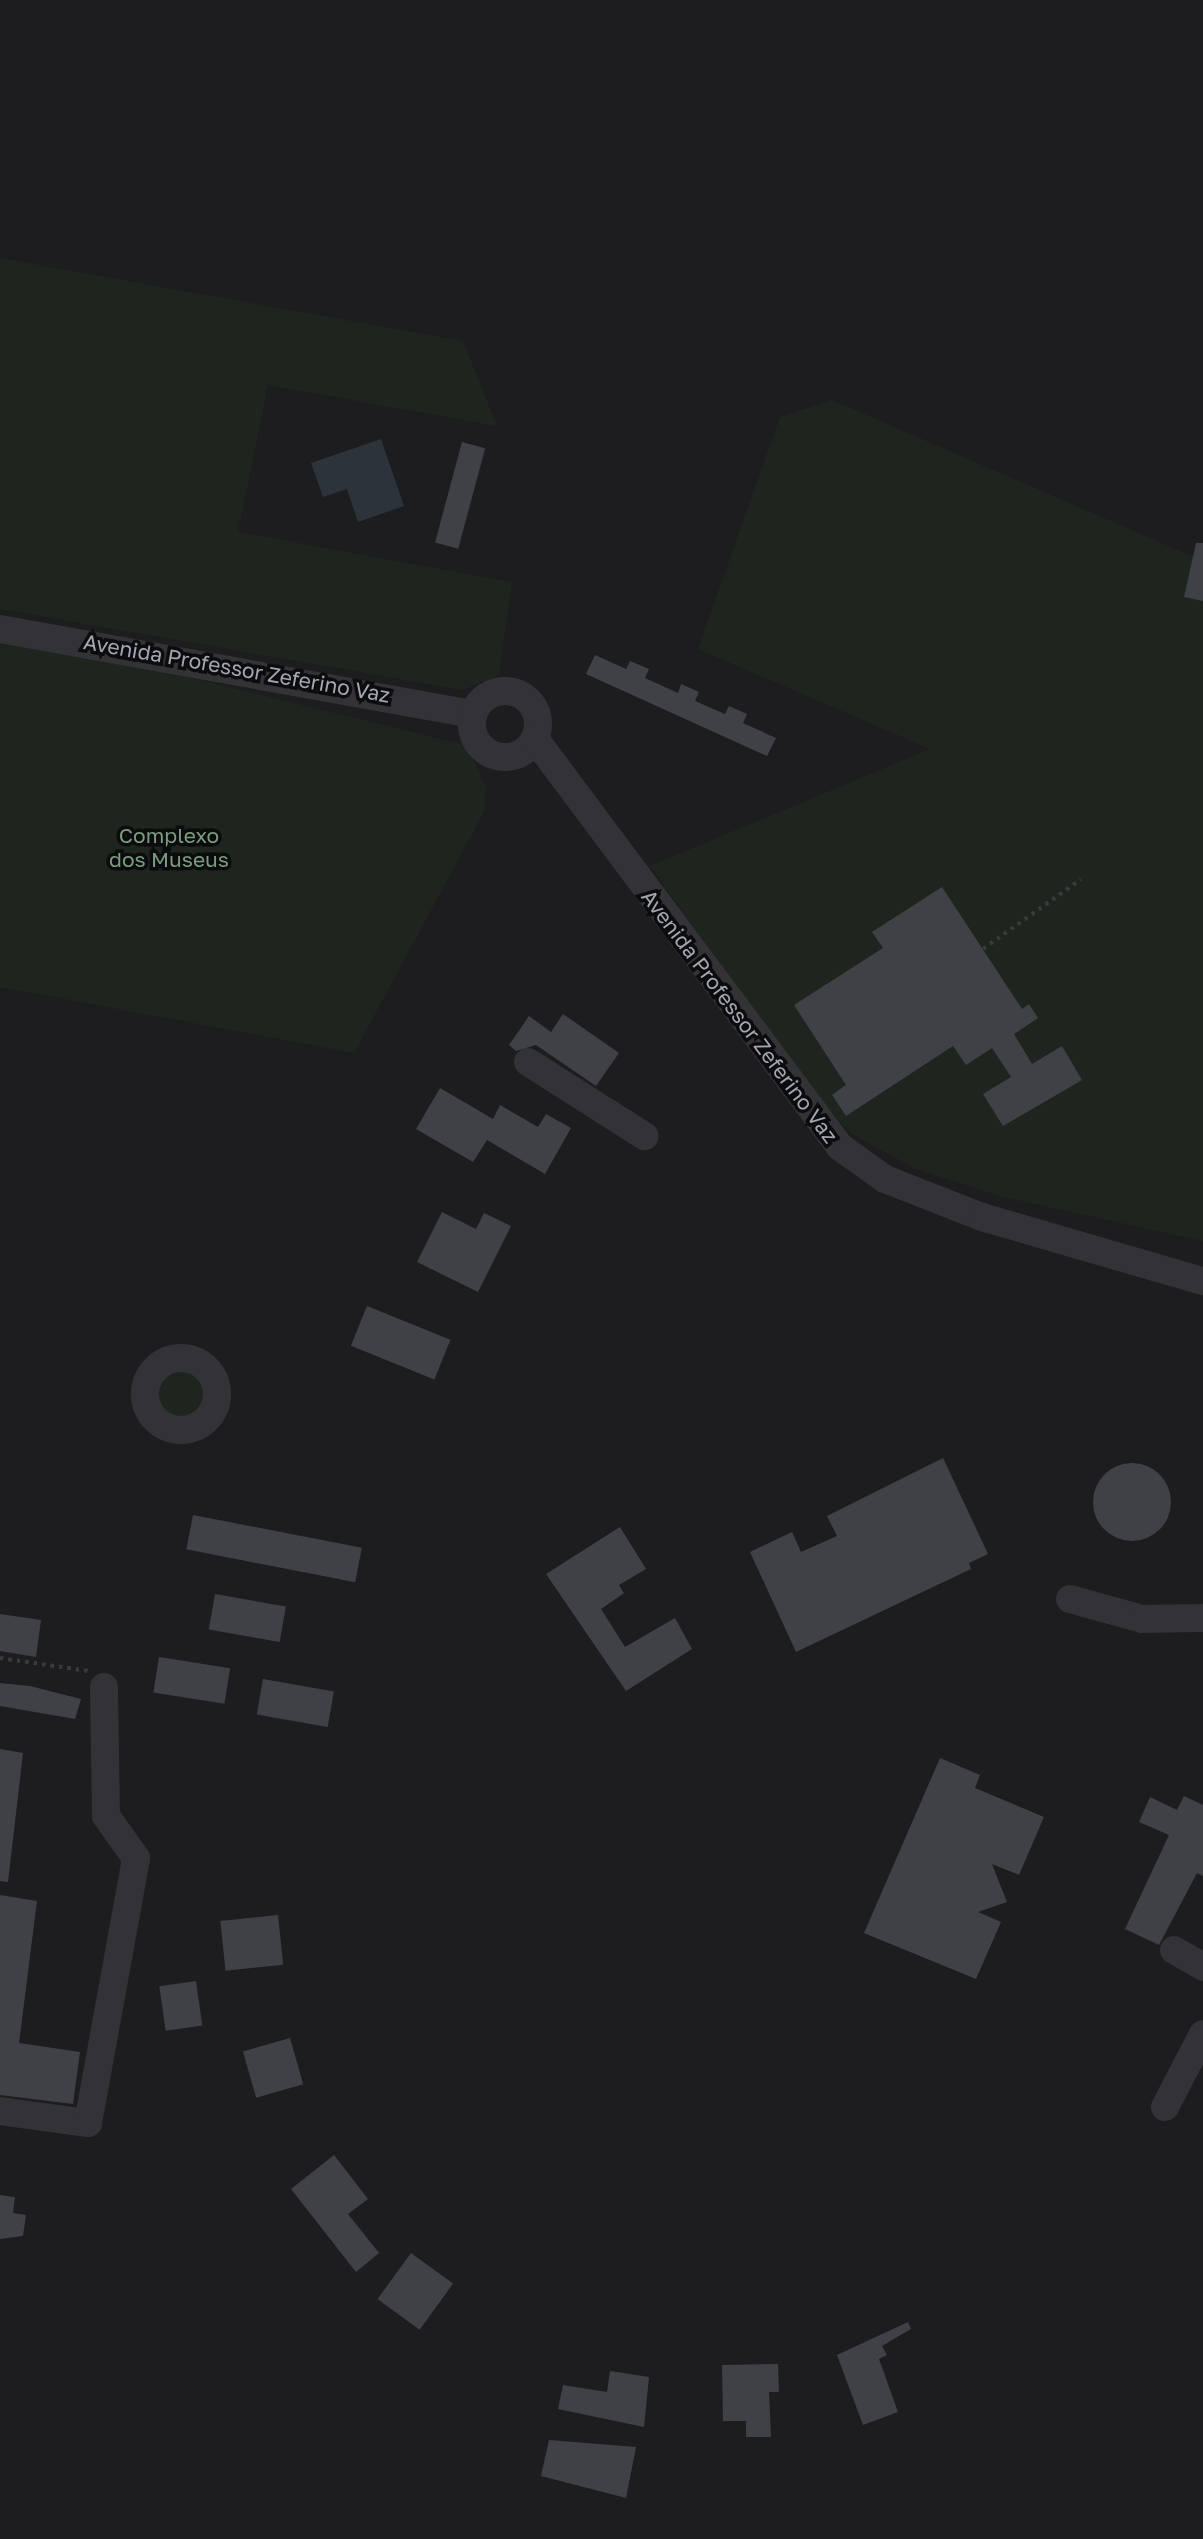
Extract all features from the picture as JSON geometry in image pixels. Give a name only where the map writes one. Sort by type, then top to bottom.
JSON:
[{"type":"street","name":"Avenida Professor Zeferino Vaz","points":[[0,629],[473,714]]},
{"type":"street","points":[[521,695],[538,719],[535,739],[519,754],[497,757],[476,740],[473,714],[488,696],[521,695]]},
{"type":"street","name":"Avenida Professor Zeferino Vaz","points":[[535,739],[840,1147],[885,1179],[982,1217],[1203,1281]]},
{"type":"street","points":[[528,1062],[644,1136]]},
{"type":"street","points":[[1070,1599],[1142,1619],[1203,1618]]},
{"type":"street","points":[[0,2111],[88,2123],[136,1858],[106,1816],[99,1679]]},
{"type":"street","points":[[1174,1950],[1203,1967]]},
{"type":"street","points":[[1165,2107],[1203,2034]]},
{"type":"path","points":[[983,949],[1081,879]]},
{"type":"path","points":[[0,1658],[99,1679]]},
{"type":"shaded area","points":[[0,0],[1203,0],[1203,2539],[0,2539]]},
{"type":"shaded area","points":[[381,439],[404,506],[358,522],[347,489],[323,497],[311,463]]},
{"type":"green space","points":[[0,258],[463,341],[497,426],[268,385],[238,532],[512,582],[499,675],[463,690],[0,609]]},
{"type":"green space","points":[[832,400],[1203,561],[1203,1241],[1003,1197],[916,1169],[852,1134],[814,1094],[650,866],[930,749],[698,649],[780,417]]},
{"type":"green space","name":"Complexo dos Museus","points":[[0,644],[155,669],[466,745],[486,787],[484,812],[354,1053],[0,987]]},
{"type":"green space","points":[[177,1361],[189,1361],[201,1366],[211,1376],[216,1394],[214,1407],[201,1422],[189,1427],[177,1427],[165,1422],[155,1412],[150,1400],[150,1388],[155,1376],[165,1366]]},
{"type":"building","points":[[462,442],[485,448],[458,549],[435,542]]},
{"type":"building","points":[[1196,543],[1203,543],[1203,601],[1184,597]]},
{"type":"building","points":[[595,655],[626,669],[630,661],[649,669],[645,678],[678,693],[681,684],[699,692],[695,701],[725,714],[729,706],[747,714],[743,723],[776,738],[767,756],[586,674]]},
{"type":"building","points":[[942,887],[1022,1009],[1029,1004],[1038,1018],[1014,1034],[1032,1064],[1062,1046],[1082,1080],[1003,1126],[983,1094],[1011,1077],[992,1048],[966,1065],[953,1046],[846,1116],[832,1095],[846,1085],[794,1005],[883,948],[872,932]]},
{"type":"building","points":[[563,1014],[619,1053],[596,1086],[536,1045],[516,1051],[509,1045],[529,1016],[551,1032]]},
{"type":"building","points":[[440,1088],[493,1119],[500,1105],[538,1127],[546,1114],[571,1128],[545,1174],[487,1140],[473,1162],[416,1129]]},
{"type":"building","points":[[442,1212],[476,1229],[484,1213],[511,1226],[478,1292],[417,1262]]},
{"type":"building","points":[[367,1306],[450,1340],[434,1380],[351,1346]]},
{"type":"building","points":[[943,1458],[988,1554],[969,1563],[971,1569],[796,1652],[750,1552],[792,1532],[801,1552],[837,1536],[827,1516]]},
{"type":"building","points":[[1132,1463],[1147,1466],[1159,1475],[1168,1487],[1171,1502],[1168,1517],[1159,1529],[1147,1538],[1132,1541],[1117,1538],[1105,1529],[1096,1517],[1093,1502],[1096,1487],[1105,1475],[1117,1466]]},
{"type":"building","points":[[193,1515],[362,1548],[355,1582],[186,1549]]},
{"type":"building","points":[[620,1527],[646,1569],[619,1585],[624,1593],[601,1609],[625,1647],[675,1618],[692,1649],[626,1691],[546,1574]]},
{"type":"building","points":[[215,1594],[286,1607],[280,1642],[209,1629]]},
{"type":"building","points":[[0,1614],[41,1620],[36,1657],[0,1651]]},
{"type":"building","points":[[159,1657],[230,1668],[224,1704],[153,1693]]},
{"type":"building","points":[[263,1679],[334,1692],[328,1727],[257,1714]]},
{"type":"building","points":[[0,1683],[30,1686],[81,1699],[75,1719],[0,1706]]},
{"type":"building","points":[[0,1749],[23,1753],[8,1882],[0,1881]]},
{"type":"building","points":[[940,1758],[980,1775],[975,1788],[1044,1817],[1019,1875],[992,1864],[1007,1902],[978,1912],[1001,1922],[976,1979],[864,1933]]},
{"type":"building","points":[[1184,1796],[1203,1805],[1203,1876],[1197,1873],[1159,1945],[1125,1929],[1169,1835],[1139,1822],[1150,1797],[1177,1810]]},
{"type":"building","points":[[0,1895],[37,1901],[19,2043],[80,2052],[73,2104],[0,2095]]},
{"type":"building","points":[[278,1915],[283,1965],[226,1971],[220,1921]]},
{"type":"building","points":[[196,1981],[202,2026],[166,2031],[159,1986]]},
{"type":"building","points":[[290,2038],[303,2084],[256,2098],[243,2052]]},
{"type":"building","points":[[334,2155],[368,2199],[348,2214],[379,2253],[356,2272],[291,2189]]},
{"type":"building","points":[[0,2195],[15,2197],[13,2213],[26,2215],[23,2236],[0,2239]]},
{"type":"building","points":[[411,2253],[453,2284],[420,2330],[377,2299]]},
{"type":"building","points":[[908,2322],[911,2329],[882,2346],[887,2355],[879,2359],[898,2412],[863,2425],[837,2355]]},
{"type":"building","points":[[778,2364],[779,2392],[769,2392],[771,2437],[746,2437],[746,2421],[723,2421],[722,2365]]},
{"type":"building","points":[[610,2371],[649,2377],[644,2427],[558,2409],[563,2385],[607,2392]]},
{"type":"building","points":[[549,2440],[636,2447],[626,2498],[541,2476]]}]
